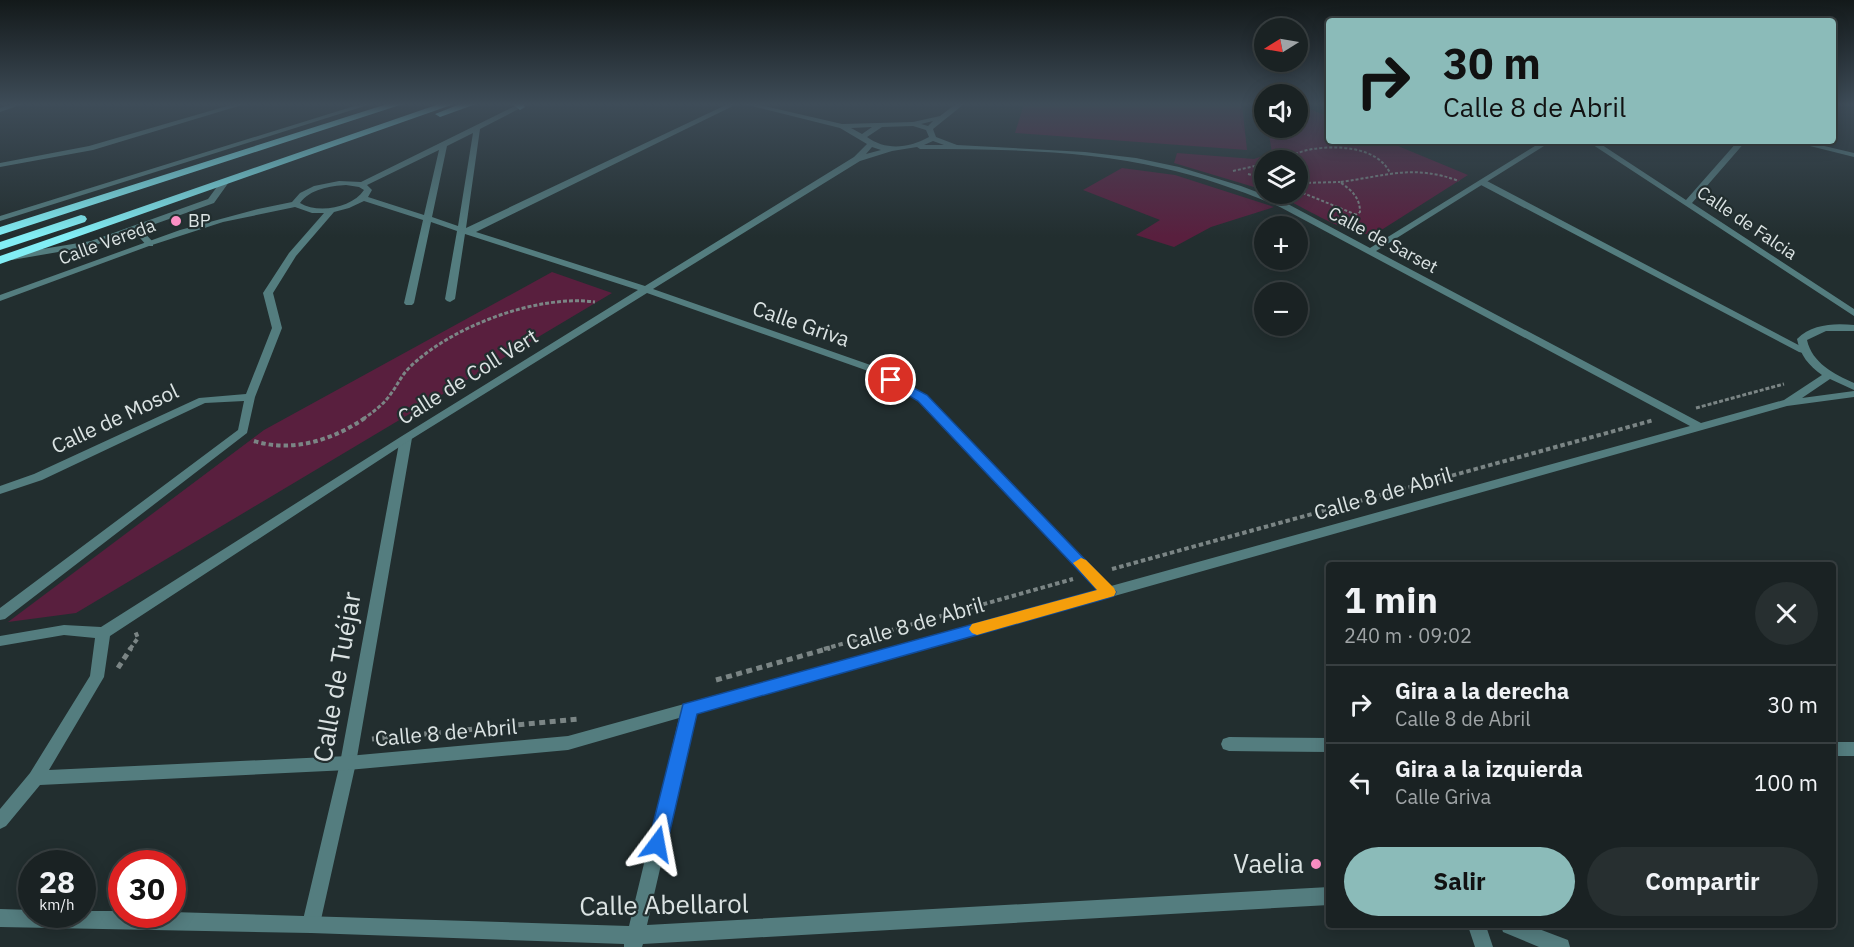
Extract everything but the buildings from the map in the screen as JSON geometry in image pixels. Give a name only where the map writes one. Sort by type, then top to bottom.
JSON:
[{"type":"highway","points":[[0,231],[260,148]]},
{"type":"highway","points":[[3,255],[309,148]]},
{"type":"highway","points":[[298,158],[325,148]]},
{"type":"highway","points":[[3,255],[329,148]]},
{"type":"street","points":[[0,165],[89,148]]},
{"type":"street","points":[[0,219],[227,148]]},
{"type":"street","points":[[362,185],[368,190],[364,198],[350,205],[331,210],[308,210],[296,204],[302,195],[320,187],[343,183],[362,185],[438,148]]},
{"type":"street","points":[[409,303],[442,148]]},
{"type":"street","points":[[450,299],[466,229],[475,148]]},
{"type":"street","points":[[466,229],[639,148]]},
{"type":"street","name":"Calle de Coll Vert","points":[[103,633],[406,438],[857,159],[867,148]]},
{"type":"street","name":"Calle de Sarset","points":[[893,149],[903,148]]},
{"type":"street","name":"Calle de Sarset","points":[[974,148],[1094,156],[1159,165],[1231,183],[1283,205],[1700,427]]},
{"type":"street","points":[[1369,252],[1537,148]]},
{"type":"street","name":"Calle de Falcia","points":[[1602,148],[1854,313]]},
{"type":"street","points":[[1688,203],[1737,148]]},
{"type":"street","points":[[1825,148],[1854,155]]},
{"type":"street","name":"Calle de Coll Vert","points":[[857,159],[893,149]]},
{"type":"street","points":[[3,255],[93,243],[211,201],[225,182]]},
{"type":"street","points":[[1484,183],[1803,350],[1812,362],[1829,375],[1854,387]]},
{"type":"street","name":"Calle Griva","points":[[364,198],[466,229],[875,370],[922,398],[1108,592]]},
{"type":"street","name":"Calle Vereda","points":[[0,298],[209,222],[252,211],[296,204]]},
{"type":"street","points":[[0,615],[243,431],[250,397],[277,328],[268,292],[292,255],[331,210]]},
{"type":"street","points":[[135,228],[150,244]]},
{"type":"street","points":[[1803,350],[1802,339],[1810,332],[1826,327],[1854,328]]},
{"type":"street","name":"Calle 8 de Abril","points":[[1786,403],[1829,375]]},
{"type":"street","name":"Calle 8 de Abril","points":[[36,778],[348,763],[568,743],[1786,403],[1854,394]]},
{"type":"street","name":"Calle de Mosol","points":[[0,490],[38,477],[203,400],[250,397]]},
{"type":"street","name":"Calle de Tuéjar","points":[[311,924],[348,763],[406,438]]},
{"type":"street","points":[[0,641],[64,630],[103,633],[97,677],[36,778],[0,821]]},
{"type":"street","points":[[634,941],[689,709]]},
{"type":"street","points":[[1229,744],[1326,745]]},
{"type":"street","points":[[1836,749],[1854,749]]},
{"type":"street","name":"Calle Abellarol","points":[[0,918],[311,924],[634,941],[1326,896]]},
{"type":"street","points":[[1479,928],[1484,947]]},
{"type":"street","points":[[1515,928],[1561,947]]},
{"type":"path","points":[[1308,150],[1348,149],[1365,152],[1383,160],[1389,167],[1390,173]]},
{"type":"path","points":[[1231,172],[1254,166]]},
{"type":"path","points":[[1308,183],[1340,182],[1408,170],[1431,171],[1461,182]]},
{"type":"path","points":[[1337,225],[1357,215],[1361,204],[1354,192],[1340,182]]},
{"type":"path","points":[[1308,196],[1357,215]]},
{"type":"path","points":[[240,434],[264,446],[278,449],[320,439],[341,431],[373,411],[387,399],[397,381],[412,365],[435,348],[489,322],[530,307],[565,299],[583,299],[616,309]]},
{"type":"path","points":[[706,683],[1792,382]]},
{"type":"path","points":[[113,677],[138,638],[131,624],[119,622]]},
{"type":"path","points":[[352,740],[582,719]]},
{"type":"shaded area","points":[[1271,148],[1403,148],[1468,175],[1375,234],[1352,231],[1295,204],[1308,204],[1308,150]]},
{"type":"shaded area","points":[[1177,153],[1254,159],[1254,187],[1174,163]]},
{"type":"shaded area","points":[[1122,168],[1175,175],[1254,201],[1254,204],[1274,207],[1211,227],[1174,247],[1136,235],[1160,220],[1083,190]]},
{"type":"shaded area","points":[[552,272],[612,293],[76,613],[8,622],[264,430]]},
{"type":"slow traffic","points":[[977,629],[1108,592],[1081,563]]},
{"type":"place","name":"BP","points":[[176,221]]},
{"type":"place","name":"Vaelia","points":[[1316,864]]},
{"type":"route","points":[[657,844],[689,709],[1108,592],[922,398],[891,380]]}]
